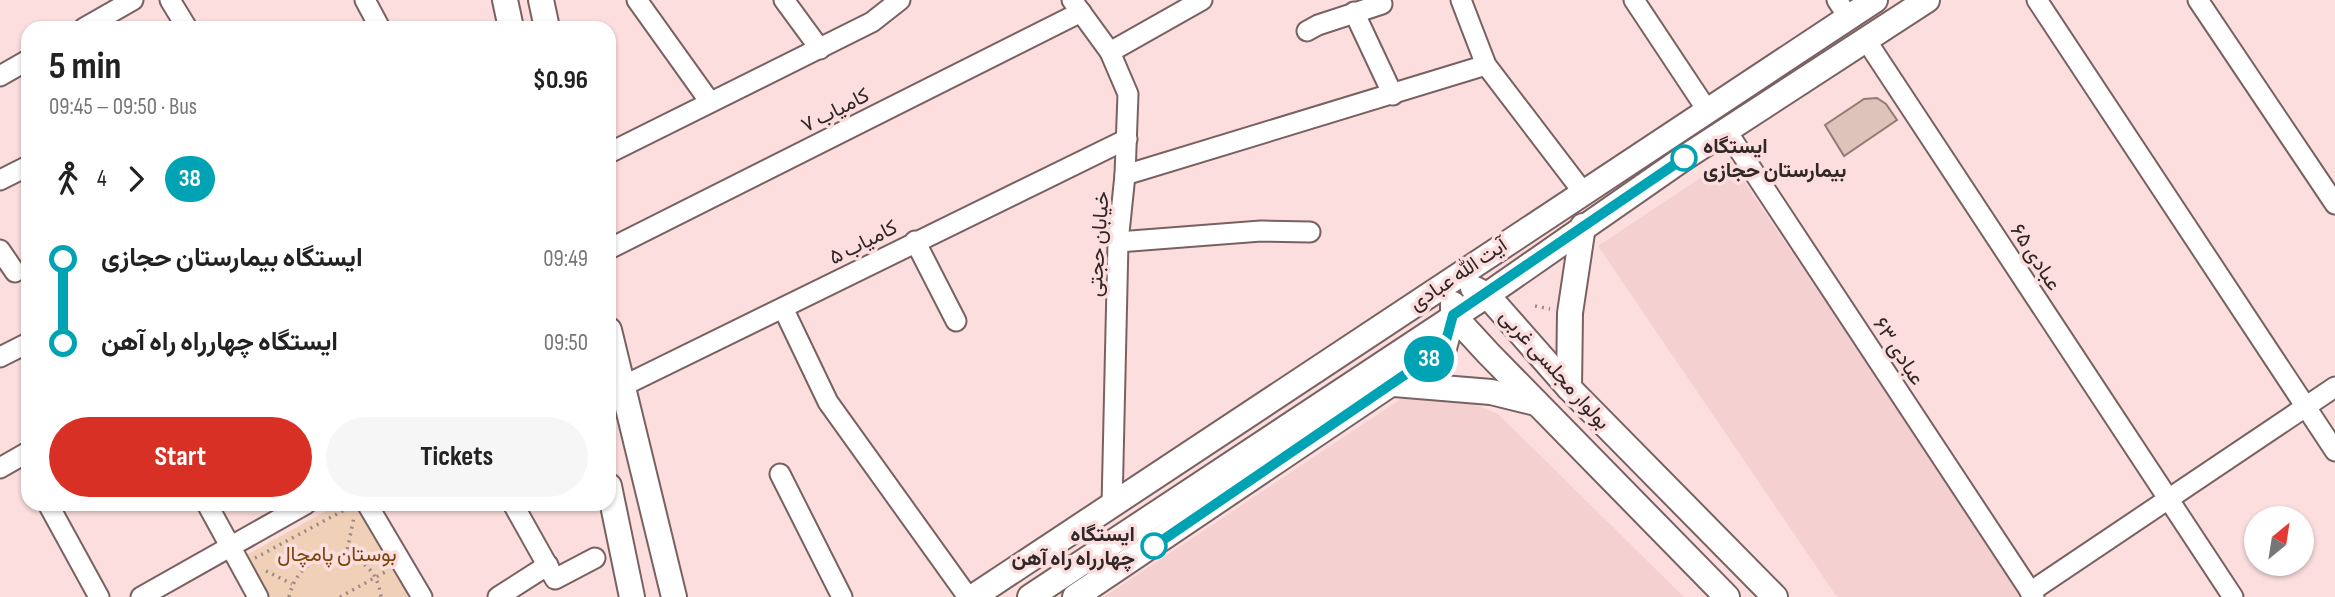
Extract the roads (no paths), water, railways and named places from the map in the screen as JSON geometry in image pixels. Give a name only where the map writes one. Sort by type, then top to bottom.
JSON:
[{"type":"main road","points":[[505,0],[510,21]]},
{"type":"main road","points":[[541,0],[546,21]]},
{"type":"main road","name":"آیت الله عبادی","points":[[970,597],[1112,506],[1707,110],[1843,9],[1875,0]]},
{"type":"main road","name":"آیت الله عبادی","points":[[1030,597],[1487,295],[1583,226],[1726,130],[1927,0]]},
{"type":"main road","points":[[1569,388],[1570,313],[1583,226]]},
{"type":"main road","points":[[1074,597],[1444,348],[1453,315],[1451,279]]},
{"type":"main road","name":"بولوار مجلسی غربی","points":[[1451,279],[1487,295],[1569,388],[1775,597]]},
{"type":"main road","name":"بولوار مجلسی غربی","points":[[1453,315],[1727,597]]},
{"type":"main road","points":[[616,363],[674,597]]},
{"type":"main road","points":[[1394,384],[1478,391],[1536,403]]},
{"type":"main road","points":[[614,511],[632,597]]},
{"type":"street","points":[[96,21],[133,0]]},
{"type":"street","points":[[170,0],[183,21]]},
{"type":"street","points":[[365,0],[376,21]]},
{"type":"street","points":[[637,0],[710,102]]},
{"type":"street","points":[[784,0],[820,49]]},
{"type":"street","points":[[616,149],[872,22],[900,0]]},
{"type":"street","points":[[1110,52],[1202,0]]},
{"type":"street","points":[[1461,0],[1486,65],[1583,192]]},
{"type":"street","points":[[1634,0],[1707,110]]},
{"type":"street","points":[[2037,0],[2335,451]]},
{"type":"street","points":[[2198,0],[2335,204]]},
{"type":"street","points":[[1307,31],[1382,4]]},
{"type":"street","name":"خیابان حجتی","points":[[1076,6],[1110,52],[1128,94],[1128,139],[1118,242],[1112,506]]},
{"type":"street","name":"کامیاب ۷","points":[[616,245],[1076,6]]},
{"type":"street","points":[[1354,12],[1393,94]]},
{"type":"street","name":"عبادی ۶۵","points":[[1866,40],[2233,597]]},
{"type":"street","points":[[1125,174],[1486,65]]},
{"type":"street","points":[[0,76],[21,67]]},
{"type":"street","name":"عبادی ۶۳","points":[[1726,130],[2032,594]]},
{"type":"street","name":"کامیاب ۵","points":[[621,387],[1128,139]]},
{"type":"street","points":[[0,180],[21,170]]},
{"type":"street","points":[[1118,242],[1261,231],[1310,232]]},
{"type":"street","points":[[915,241],[956,321]]},
{"type":"street","points":[[0,250],[15,272]]},
{"type":"street","points":[[783,308],[828,402],[970,597]]},
{"type":"street","points":[[0,357],[21,346]]},
{"type":"street","points":[[2032,594],[2335,387]]},
{"type":"street","points":[[0,468],[21,461]]},
{"type":"street","points":[[780,474],[842,597]]},
{"type":"street","points":[[52,511],[99,597]]},
{"type":"street","points":[[211,511],[258,597]]},
{"type":"street","points":[[141,597],[230,544],[293,511]]},
{"type":"street","points":[[371,511],[422,597]]},
{"type":"street","points":[[517,511],[555,579],[595,558]]},
{"type":"street","points":[[498,597],[548,565]]},
{"type":"place","name":"ایستگاه بیمارستان حجازی","points":[[1684,158]]},
{"type":"place","name":"ایستگاه چهارراه راه آهن","points":[[1154,546]]},
{"type":"park label","name":"بوستان پامچال","points":[[337,554]]}]
